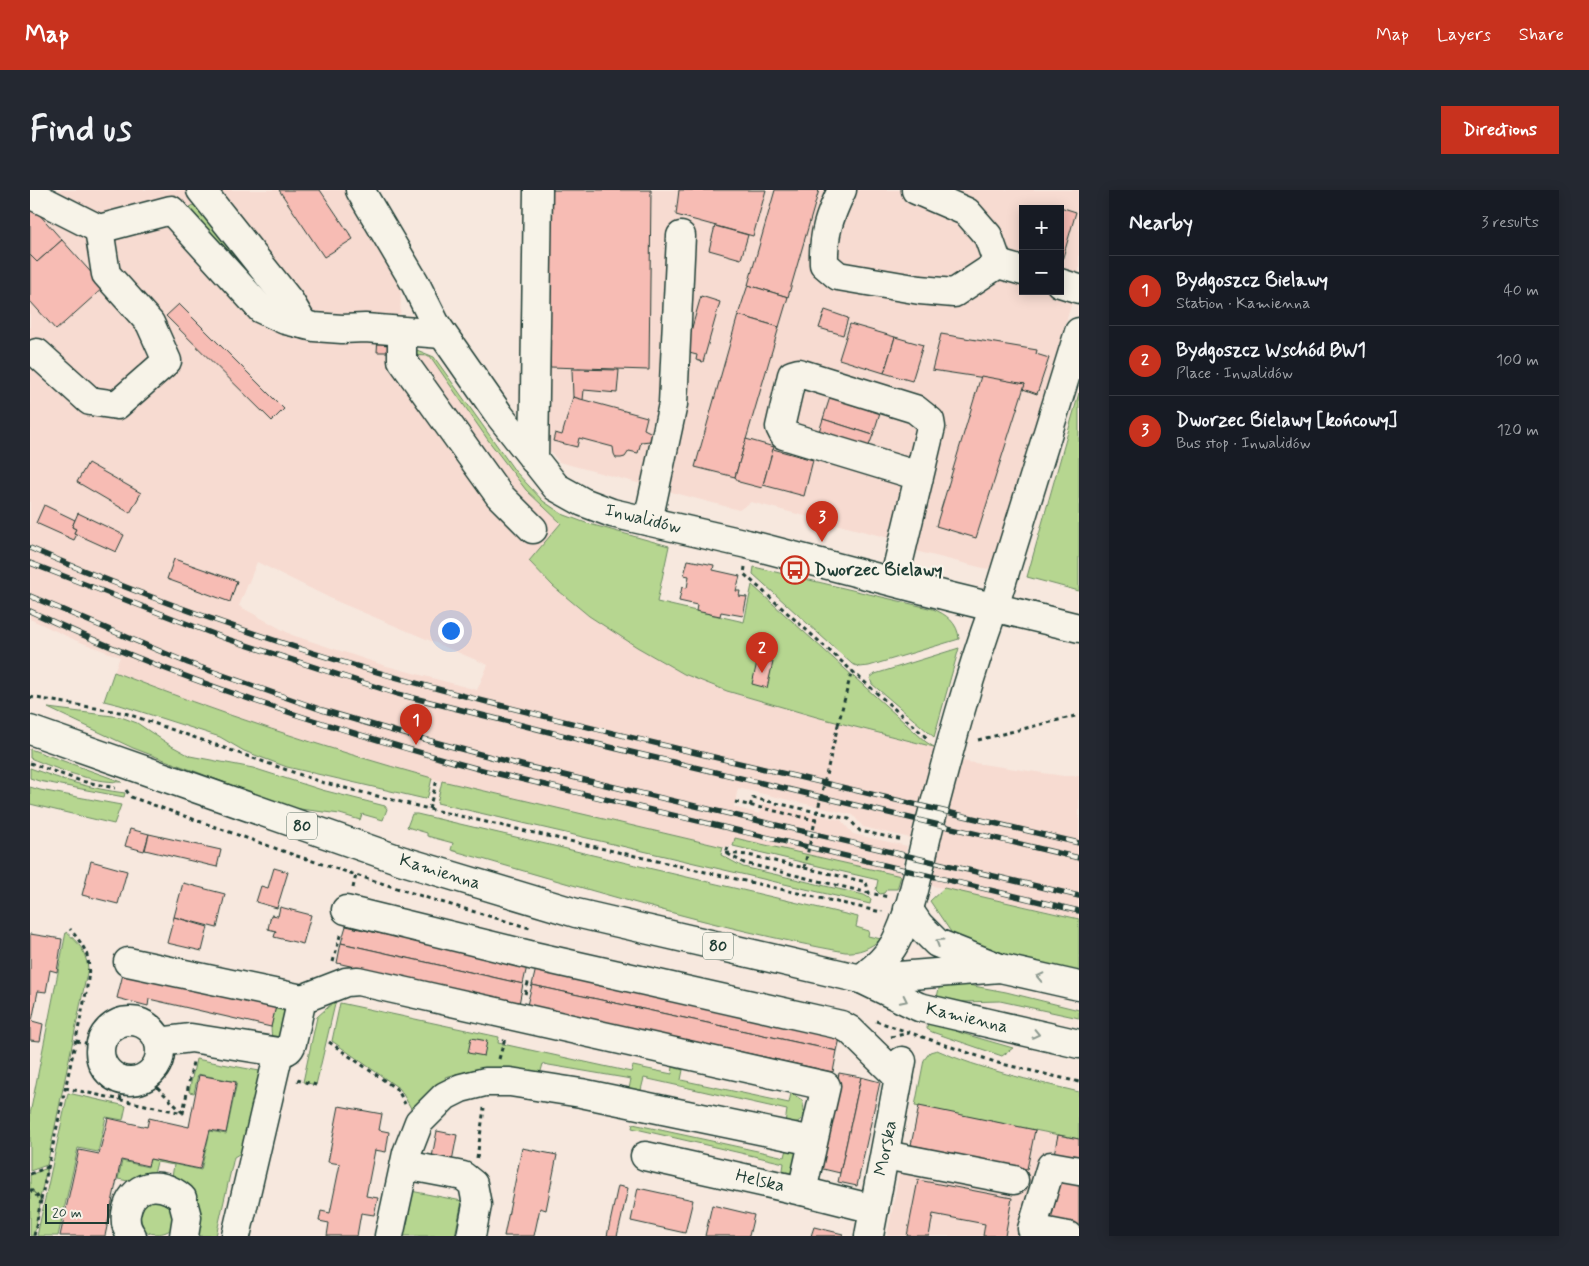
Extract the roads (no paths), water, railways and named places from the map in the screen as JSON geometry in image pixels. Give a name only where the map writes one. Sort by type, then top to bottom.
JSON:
[{"type":"street","points":[[201,190],[290,302],[303,324]]},
{"type":"street","name":"Inwalidów","points":[[360,190],[415,283],[442,334],[534,460],[556,487],[583,502],[612,513],[747,544],[1079,628]]},
{"type":"street","points":[[534,460],[538,190]]},
{"type":"street","points":[[842,190],[832,210],[824,243],[824,264],[838,276],[920,290],[954,293],[1010,268],[988,236],[967,212],[916,190]]},
{"type":"street","points":[[30,194],[99,229],[171,210],[261,309],[285,320],[314,327],[342,330],[365,328],[442,334]]},
{"type":"street","points":[[37,353],[90,401],[117,405],[167,361],[150,323],[106,274],[99,229]]},
{"type":"street","points":[[648,521],[673,404],[681,236]]},
{"type":"street","points":[[1064,284],[1079,289]]},
{"type":"street","points":[[402,331],[402,360],[499,495],[533,529]]},
{"type":"street","points":[[860,979],[883,961],[895,943],[897,902],[994,607],[1079,332]]},
{"type":"street","points":[[894,581],[931,427],[930,421],[914,408],[799,372],[792,375],[780,427],[784,435],[919,476]]},
{"type":"street","name":"Kamienna","points":[[30,730],[400,860],[576,913],[860,979],[919,1007],[1079,1044]]},
{"type":"street","points":[[897,902],[938,943],[1000,968]]},
{"type":"street","name":"Morska","points":[[346,910],[534,956],[841,1025],[850,1030],[885,1066],[901,1069],[869,1236]]},
{"type":"street","points":[[128,962],[302,999],[346,982],[358,981],[826,1086],[802,1191]]},
{"type":"street","name":"Kamienna","points":[[860,979],[1000,968],[1079,986]]},
{"type":"street","points":[[236,1236],[277,1060],[290,1048],[302,999]]},
{"type":"street","points":[[132,1021],[146,1025],[156,1035],[159,1042],[158,1064],[130,1085],[114,1077],[104,1067],[100,1057],[88,1043],[117,1023],[132,1021]]},
{"type":"street","points":[[159,1042],[191,1038],[277,1060]]},
{"type":"street","points":[[389,1236],[407,1153],[419,1122],[445,1096],[461,1088],[485,1082],[510,1082],[581,1093],[813,1141]]},
{"type":"street","points":[[884,1155],[1014,1180]]},
{"type":"street","name":"Helska","points":[[645,1156],[874,1209]]},
{"type":"street","points":[[405,1165],[463,1176],[473,1184],[477,1205],[471,1236]]},
{"type":"street","points":[[1068,1236],[1031,1233],[1051,1166],[1079,1171]]},
{"type":"street","points":[[132,1236],[125,1221],[128,1203],[133,1195],[142,1189],[148,1186],[158,1186],[167,1188],[182,1198],[187,1217],[184,1236]]},
{"type":"railway","points":[[30,548],[202,616],[307,651],[400,679],[589,727],[1079,843]]},
{"type":"railway","points":[[30,563],[224,638],[398,694],[601,745],[1079,858]]},
{"type":"railway","points":[[30,596],[188,663],[322,710],[397,732],[525,766],[1079,896]]},
{"type":"railway","points":[[30,611],[85,636],[197,681],[312,720],[428,755],[486,771],[1079,911]]},
{"type":"place","name":"Dworzec Bielawy [końcowy]","points":[[822,542]]},
{"type":"place","name":"Dworzec Bielawy","points":[[795,570]]},
{"type":"place","name":"Bydgoszcz Wschód BW1","points":[[762,673]]},
{"type":"place","name":"Bydgoszcz Bielawy","points":[[416,745]]}]
